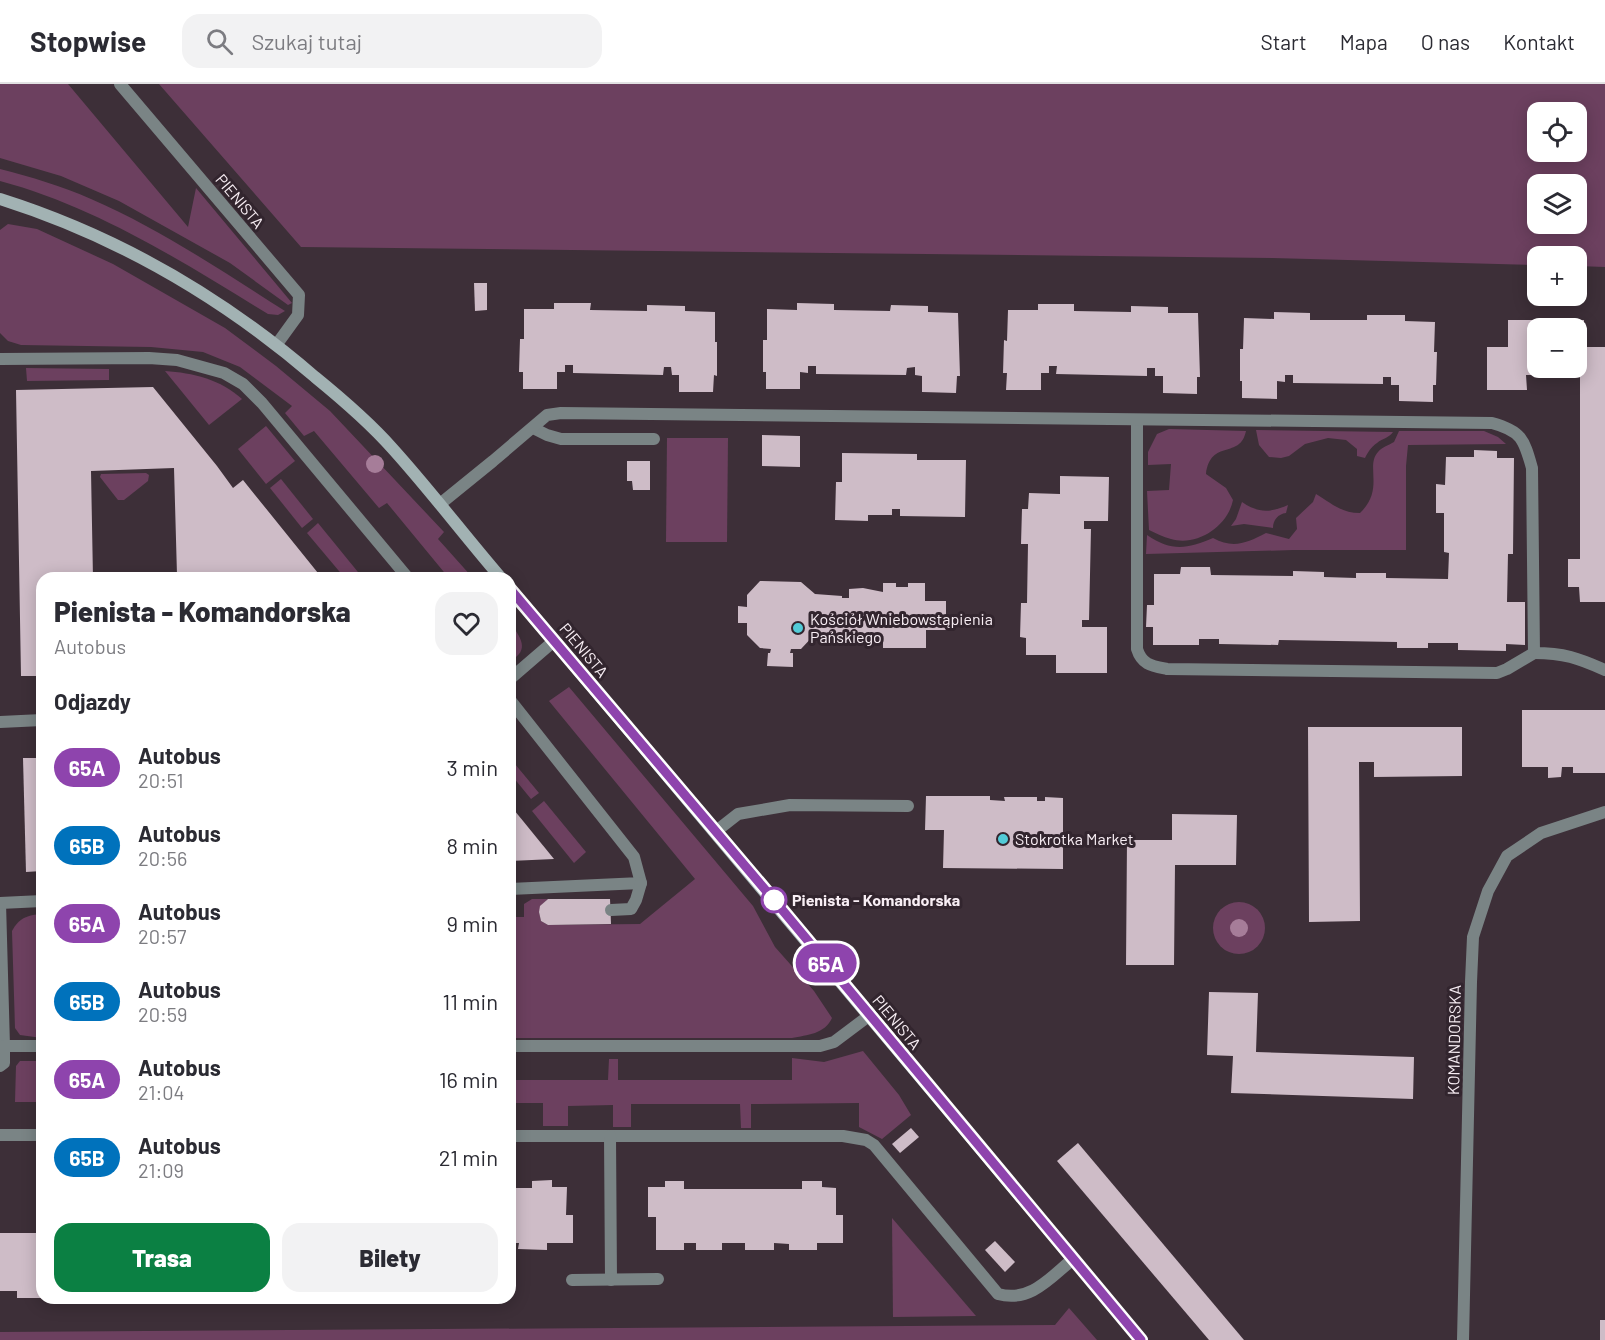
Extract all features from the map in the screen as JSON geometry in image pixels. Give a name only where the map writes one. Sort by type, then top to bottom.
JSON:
[{"type":"street","name":"PIENISTA","points":[[120,84],[299,295],[298,315],[277,344]]},
{"type":"street","points":[[0,199],[42,212],[98,235],[145,258],[232,312],[277,344],[338,396],[391,446],[496,572]]},
{"type":"street","points":[[0,359],[160,358],[200,365],[224,373],[243,384],[262,403],[403,572]]},
{"type":"street","points":[[440,504],[547,415],[561,413],[1492,423],[1511,428],[1525,443],[1532,468],[1534,653]]},
{"type":"street","points":[[1137,420],[1137,649],[1144,663],[1167,669],[1497,673],[1534,653],[1554,653],[1576,657],[1605,670]]},
{"type":"street","points":[[533,428],[561,439],[654,439]]},
{"type":"street","name":"PIENISTA","points":[[516,596],[1141,1340]]},
{"type":"street","points":[[516,674],[554,641]]},
{"type":"street","points":[[516,708],[634,857],[641,883],[636,900],[631,909],[611,910]]},
{"type":"street","points":[[0,722],[36,720]]},
{"type":"street","points":[[715,832],[738,814],[790,805],[908,806]]},
{"type":"street","name":"KOMANDORSKA","points":[[1463,1340],[1473,938],[1488,891],[1507,856],[1541,832],[1605,812]]},
{"type":"street","points":[[516,889],[641,883]]},
{"type":"street","points":[[0,1066],[4,1063],[4,1046],[0,903],[36,901]]},
{"type":"street","points":[[516,1046],[820,1046],[834,1042],[870,1016]]},
{"type":"street","points":[[4,1046],[36,1046]]},
{"type":"street","points":[[0,1135],[36,1135]]},
{"type":"street","points":[[516,1136],[843,1136],[866,1140],[874,1145],[998,1294],[1020,1297],[1030,1293],[1073,1259]]},
{"type":"street","points":[[610,1136],[611,1280]]},
{"type":"street","points":[[572,1280],[658,1279]]},
{"type":"shaded area","points":[[0,84],[68,84],[188,227],[196,188],[292,303],[288,305],[230,263],[119,201],[61,176],[0,158]]},
{"type":"shaded area","points":[[159,84],[1605,84],[1605,267],[1587,266],[1587,246],[1527,246],[1527,265],[1272,258],[301,247]]},
{"type":"shaded area","points":[[0,169],[58,186],[117,211],[190,251],[285,311],[278,315],[268,314],[171,256],[105,221],[71,205],[0,181]]},
{"type":"shaded area","points":[[8,224],[37,229],[113,264],[225,328],[276,366],[330,411],[444,532],[438,539],[468,572],[444,572],[387,503],[379,508],[314,431],[304,436],[285,413],[292,406],[240,367],[203,352],[151,347],[21,345],[8,341],[0,333],[0,230]]},
{"type":"shaded area","points":[[26,368],[109,369],[109,380],[27,381]]},
{"type":"shaded area","points":[[165,371],[206,378],[225,386],[242,399],[209,425]]},
{"type":"shaded area","points":[[266,426],[295,461],[266,484],[238,449]]},
{"type":"shaded area","points":[[1169,429],[1246,431],[1243,440],[1238,445],[1214,456],[1206,474],[1226,488],[1233,500],[1230,509],[1218,526],[1201,537],[1191,540],[1171,539],[1149,530],[1147,491],[1169,490],[1171,464],[1148,465],[1148,452],[1157,434]]},
{"type":"shaded area","points":[[1256,430],[1393,432],[1373,446],[1365,458],[1357,456],[1357,449],[1346,440],[1328,438],[1305,444],[1289,456],[1281,458],[1269,457],[1259,445]]},
{"type":"shaded area","points":[[1399,431],[1484,431],[1498,437],[1506,444],[1408,445],[1406,550],[1146,554],[1147,535],[1164,544],[1180,547],[1195,545],[1213,538],[1234,544],[1253,540],[1266,533],[1289,539],[1297,529],[1296,518],[1313,502],[1316,494],[1342,509],[1360,513],[1372,495],[1375,458],[1381,449],[1394,442]]},
{"type":"shaded area","points":[[667,438],[728,438],[727,542],[666,542]]},
{"type":"shaded area","points":[[146,473],[149,475],[148,481],[124,500],[118,500],[100,477],[101,474]]},
{"type":"shaded area","points":[[281,479],[313,519],[302,528],[270,488]]},
{"type":"shaded area","points":[[1242,502],[1264,511],[1288,505],[1286,513],[1277,518],[1273,528],[1244,524],[1231,526]]},
{"type":"shaded area","points":[[318,523],[358,572],[340,572],[307,533]]},
{"type":"shaded area","points":[[516,632],[522,643],[516,657]]},
{"type":"shaded area","points":[[569,687],[753,906],[775,947],[814,991],[832,1018],[825,1027],[815,1033],[792,1038],[516,1038],[516,917],[524,917],[524,904],[532,899],[548,899],[541,906],[540,914],[541,921],[548,925],[640,924],[695,879],[549,701]]},
{"type":"shaded area","points":[[516,765],[539,793],[531,799],[516,781]]},
{"type":"shaded area","points":[[544,801],[586,852],[574,863],[532,811]]},
{"type":"shaded area","points":[[1239,902],[1249,904],[1257,910],[1263,918],[1265,928],[1263,938],[1257,946],[1249,952],[1239,954],[1229,952],[1221,946],[1215,938],[1213,928],[1215,918],[1221,910],[1229,904]]},
{"type":"shaded area","points":[[36,915],[36,1037],[20,1035],[15,1028],[12,931],[24,918]]},
{"type":"shaded area","points":[[863,1051],[899,1095],[911,1115],[882,1139],[859,1127],[859,1103],[751,1104],[751,1128],[741,1128],[740,1104],[631,1104],[631,1127],[613,1127],[613,1105],[568,1106],[568,1126],[543,1126],[543,1103],[516,1103],[516,1080],[608,1080],[609,1059],[618,1059],[618,1080],[792,1080],[792,1058],[824,1062]]},
{"type":"shaded area","points":[[20,1061],[36,1061],[36,1102],[15,1102],[16,1066]]},
{"type":"shaded area","points":[[892,1218],[976,1316],[893,1317]]},
{"type":"shaded area","points":[[1069,1308],[1097,1340],[0,1340],[0,1332],[1055,1325]]},
{"type":"building","points":[[474,283],[487,283],[487,310],[475,311]]},
{"type":"building","points":[[554,303],[591,303],[590,310],[647,311],[647,305],[685,306],[685,311],[715,312],[717,376],[714,375],[713,392],[679,392],[679,375],[672,375],[671,367],[664,367],[663,375],[573,373],[573,365],[565,365],[565,372],[557,372],[557,389],[523,389],[523,372],[519,372],[520,339],[524,339],[524,309],[554,309]]},
{"type":"building","points":[[797,303],[834,304],[834,310],[890,311],[891,305],[928,306],[928,312],[958,313],[960,376],[957,376],[956,393],[922,392],[922,376],[915,375],[915,367],[907,368],[906,375],[816,374],[816,366],[808,366],[808,373],[800,372],[800,389],[766,389],[766,372],[763,372],[763,340],[767,340],[767,309],[797,310]]},
{"type":"building","points":[[1038,304],[1074,304],[1074,311],[1131,312],[1131,306],[1168,307],[1168,313],[1198,313],[1200,377],[1197,377],[1197,394],[1163,393],[1163,376],[1155,376],[1155,368],[1147,368],[1147,376],[1056,374],[1057,366],[1049,366],[1049,373],[1041,373],[1041,390],[1006,390],[1007,373],[1003,373],[1008,310],[1038,310]]},
{"type":"building","points":[[1274,312],[1310,313],[1310,320],[1367,320],[1367,315],[1405,315],[1405,321],[1435,322],[1434,352],[1437,352],[1433,402],[1399,401],[1399,385],[1391,385],[1391,377],[1383,377],[1383,384],[1293,383],[1293,375],[1285,375],[1285,382],[1277,381],[1277,399],[1242,398],[1240,349],[1243,349],[1244,318],[1274,319]]},
{"type":"building","points":[[1508,320],[1527,320],[1527,390],[1487,390],[1487,347],[1508,347]]},
{"type":"building","points":[[1587,347],[1605,347],[1605,602],[1580,602],[1579,587],[1568,587],[1568,559],[1580,559],[1580,378],[1587,378]]},
{"type":"building","points":[[153,387],[233,488],[243,480],[317,572],[177,572],[174,468],[91,471],[93,572],[36,572],[36,676],[21,676],[16,390]]},
{"type":"building","points":[[762,435],[800,436],[800,467],[762,466]]},
{"type":"building","points":[[1474,450],[1497,451],[1497,458],[1514,458],[1513,554],[1508,554],[1507,602],[1525,602],[1525,645],[1506,644],[1506,651],[1458,650],[1458,643],[1428,643],[1428,648],[1397,648],[1397,642],[1279,640],[1278,645],[1219,644],[1219,639],[1199,639],[1199,645],[1153,645],[1153,627],[1146,627],[1147,605],[1154,605],[1154,574],[1180,574],[1181,567],[1210,567],[1211,575],[1293,576],[1293,571],[1324,572],[1324,577],[1356,578],[1356,573],[1386,573],[1386,578],[1448,579],[1449,553],[1444,552],[1444,513],[1436,513],[1436,484],[1445,485],[1446,457],[1474,457]]},
{"type":"building","points":[[842,453],[917,454],[917,460],[966,460],[965,517],[900,516],[900,509],[892,509],[892,515],[868,515],[868,521],[835,520],[836,482],[842,482]]},
{"type":"building","points":[[627,461],[650,461],[650,490],[633,490],[632,481],[627,481]]},
{"type":"building","points":[[1060,476],[1109,477],[1108,521],[1084,521],[1084,529],[1091,529],[1089,620],[1082,620],[1082,627],[1107,627],[1107,673],[1056,673],[1056,655],[1026,655],[1026,638],[1020,637],[1021,603],[1027,603],[1028,544],[1021,544],[1022,509],[1028,509],[1029,493],[1060,494]]},
{"type":"building","points":[[760,581],[801,582],[815,594],[842,596],[842,598],[849,598],[849,589],[863,588],[883,592],[883,583],[896,583],[896,587],[908,587],[908,583],[925,583],[925,601],[946,601],[946,630],[926,630],[926,648],[883,648],[883,640],[875,639],[875,641],[863,643],[849,641],[849,633],[815,634],[801,649],[791,649],[793,667],[767,666],[768,653],[771,649],[760,648],[747,635],[747,623],[738,623],[738,606],[747,607],[747,595]]},
{"type":"building","points":[[1522,710],[1605,710],[1605,773],[1573,773],[1573,767],[1562,767],[1561,777],[1548,778],[1548,767],[1522,767]]},
{"type":"building","points":[[1308,727],[1462,727],[1462,776],[1374,777],[1374,762],[1359,762],[1360,921],[1309,922]]},
{"type":"building","points":[[23,758],[36,758],[36,871],[26,872]]},
{"type":"building","name":"Stokrotka Market","points":[[926,796],[990,796],[990,800],[1005,801],[1004,797],[1037,797],[1037,801],[1045,801],[1045,797],[1063,798],[1063,869],[943,868],[944,830],[925,830]]},
{"type":"building","points":[[516,812],[554,859],[516,861]]},
{"type":"building","points":[[1172,814],[1237,815],[1236,865],[1175,865],[1174,965],[1126,965],[1127,840],[1172,840]]},
{"type":"building","points":[[548,899],[610,899],[611,924],[548,925],[541,921],[539,912],[540,906]]},
{"type":"building","points":[[1209,992],[1258,993],[1256,1052],[1414,1057],[1413,1099],[1231,1093],[1233,1056],[1207,1055]]},
{"type":"building","points":[[911,1128],[919,1137],[900,1153],[892,1144]]},
{"type":"building","points":[[1078,1143],[1244,1340],[1209,1340],[1057,1161]]},
{"type":"building","points":[[552,1180],[552,1187],[567,1187],[566,1215],[573,1215],[573,1243],[547,1243],[547,1250],[518,1249],[519,1243],[516,1243],[516,1188],[532,1188],[532,1181]]},
{"type":"building","points":[[665,1181],[684,1181],[684,1189],[802,1189],[802,1181],[822,1181],[822,1187],[836,1188],[836,1215],[843,1215],[843,1243],[817,1243],[817,1250],[789,1250],[789,1244],[774,1243],[774,1250],[745,1250],[745,1243],[722,1243],[722,1250],[696,1250],[696,1243],[684,1243],[684,1250],[656,1250],[656,1217],[648,1217],[648,1187],[665,1187]]},
{"type":"building","points":[[0,1233],[36,1233],[36,1298],[17,1298],[17,1291],[0,1291]]},
{"type":"building","points":[[995,1241],[1015,1262],[1005,1272],[985,1250]]},
{"type":"building","points":[[1600,1320],[1605,1320],[1605,1340],[1600,1340]]},
{"type":"bus line","name":"65A","points":[[516,596],[774,900],[1141,1340]]},
{"type":"place","name":"Kościół Wniebowstąpienia Pańskiego","points":[[798,628]]},
{"type":"place","name":"Stokrotka Market","points":[[1003,839]]},
{"type":"place","name":"Pienista - Komandorska","points":[[774,900]]}]
